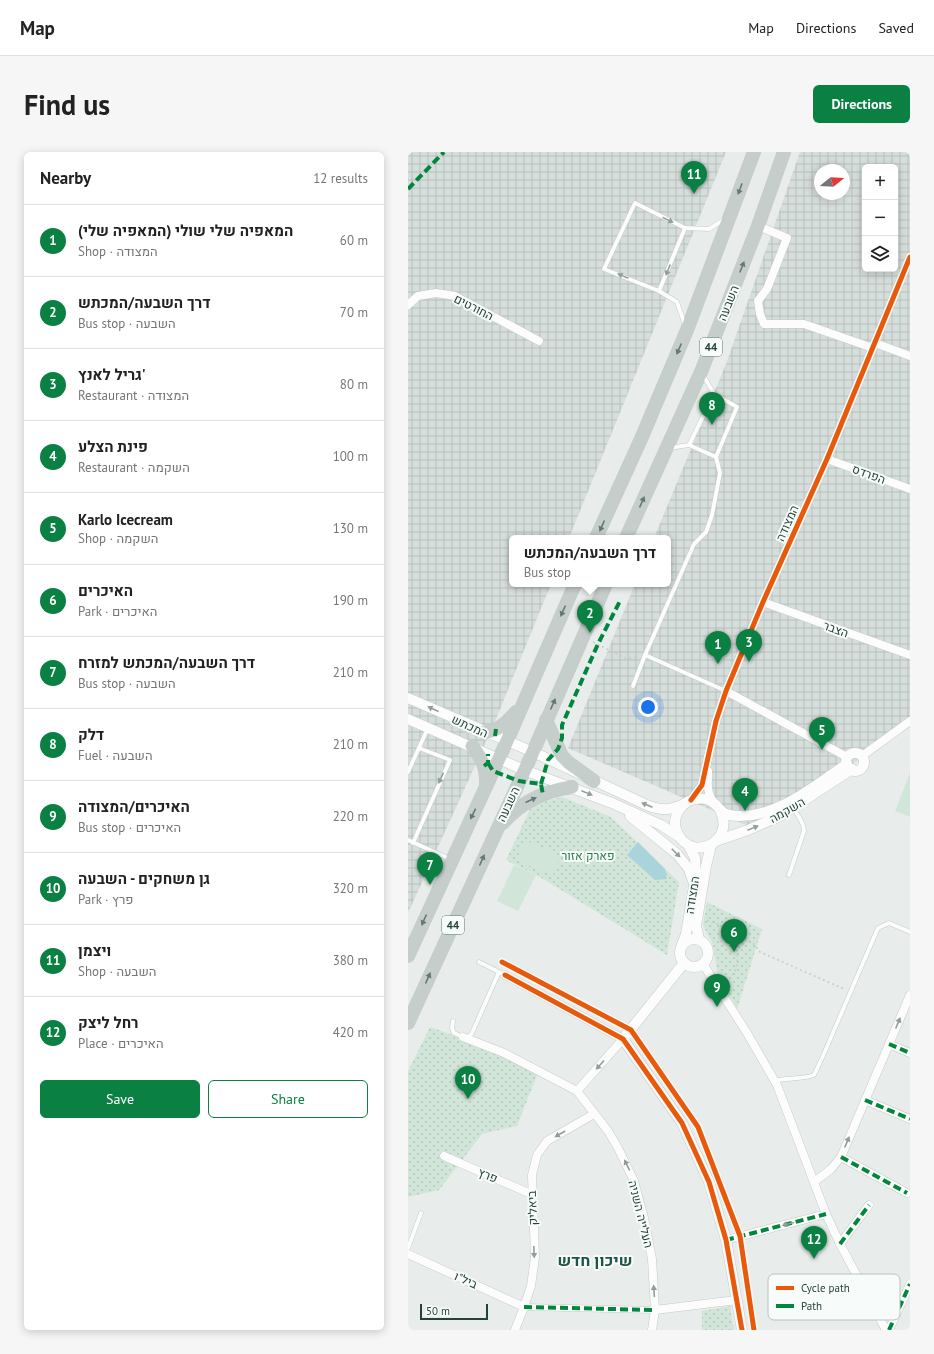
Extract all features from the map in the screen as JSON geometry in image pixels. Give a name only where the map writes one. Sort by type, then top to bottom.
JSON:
[{"type":"highway","name":"44","points":[[597,535],[641,439],[687,330],[754,152]]},
{"type":"highway","name":"השבעה","points":[[627,535],[701,372],[758,226],[784,152]]},
{"type":"highway","name":"44","points":[[408,956],[486,787],[574,587]]},
{"type":"highway","name":"השבעה","points":[[408,1023],[524,770],[605,587]]},
{"type":"highway","points":[[484,732],[492,731],[504,725],[521,707]]},
{"type":"highway","points":[[546,720],[562,756],[569,763],[594,781]]},
{"type":"highway","points":[[472,746],[478,752],[484,766],[486,787]]},
{"type":"highway","points":[[493,836],[503,822],[524,803],[558,789],[572,787]]},
{"type":"street","points":[[758,226],[786,238],[767,289],[758,301],[760,314],[764,324],[804,324],[910,356]]},
{"type":"street","name":"המצודה","points":[[688,802],[702,785],[716,721],[726,690],[763,602],[827,459],[910,257]]},
{"type":"street","name":"החורטים","points":[[408,305],[418,296],[436,293],[454,296],[539,341]]},
{"type":"street","name":"הפרדס","points":[[827,459],[910,490]]},
{"type":"street","name":"הצבר","points":[[763,602],[910,655]]},
{"type":"street","points":[[726,690],[857,770],[862,767],[864,762],[862,756],[854,753],[849,764]]},
{"type":"street","name":"המכתש","points":[[408,698],[532,752],[659,810],[668,810],[688,802]]},
{"type":"street","name":"המכתש","points":[[408,719],[524,770],[612,803]]},
{"type":"street","points":[[862,756],[910,720]]},
{"type":"street","name":"המצודה","points":[[709,753],[708,792],[709,797],[717,807]]},
{"type":"street","name":"השקמה","points":[[717,807],[730,815],[746,816],[772,809],[798,796],[849,764]]},
{"type":"street","name":"השקמה","points":[[714,843],[765,823],[793,808],[849,764]]},
{"type":"street","points":[[612,803],[661,825],[678,836],[689,846],[700,848],[714,843],[721,834],[724,826],[723,817],[717,807],[700,799],[688,802],[678,812],[675,820],[678,836]]},
{"type":"street","points":[[612,803],[644,826],[678,854],[688,869],[694,884]]},
{"type":"street","name":"המצודה","points":[[699,939],[696,926],[706,866],[714,843]]},
{"type":"street","name":"המצודה","points":[[682,944],[686,934],[696,867],[689,846]]},
{"type":"street","points":[[690,939],[699,939],[704,942],[708,950],[707,960],[703,964],[694,967],[688,966],[684,963],[680,954],[682,944],[690,939]]},
{"type":"street","points":[[463,1037],[504,1053],[577,1091],[624,1039],[684,963]]},
{"type":"street","points":[[703,964],[774,1081],[826,1214],[840,1244],[857,1274]]},
{"type":"street","points":[[502,973],[624,1039],[682,1123],[709,1182],[726,1240],[742,1330]]},
{"type":"street","points":[[814,1182],[831,1169],[840,1158],[910,995]]},
{"type":"street","points":[[889,1044],[910,1053]]},
{"type":"street","name":"העלייה השניה","points":[[577,1091],[608,1131],[634,1181],[652,1258],[655,1310],[652,1330]]},
{"type":"street","points":[[865,1100],[910,1119]]},
{"type":"street","name":"ביאליק","points":[[515,1330],[531,1286],[535,1257],[531,1194],[532,1175],[537,1155],[547,1141],[594,1114]]},
{"type":"street","name":"פרץ","points":[[444,1156],[531,1194]]},
{"type":"street","points":[[840,1158],[907,1193]]},
{"type":"street","points":[[840,1244],[869,1206]]},
{"type":"street","points":[[726,1240],[826,1214]]},
{"type":"street","name":"ביל\"ו","points":[[408,1254],[524,1306]]},
{"type":"street","points":[[900,1305],[910,1284]]},
{"type":"street","points":[[524,1306],[655,1310],[737,1300]]},
{"type":"street","points":[[882,1320],[888,1330]]},
{"type":"street","points":[[888,1330],[893,1320]]},
{"type":"lane","points":[[687,330],[677,302],[659,291],[604,269],[635,203],[685,228],[709,229],[731,216]]},
{"type":"lane","points":[[659,291],[685,228]]},
{"type":"lane","points":[[633,686],[645,654],[694,544],[706,532],[712,515],[720,473],[716,457],[737,406],[714,394],[701,372]]},
{"type":"lane","points":[[689,445],[714,394]]},
{"type":"lane","points":[[665,449],[689,445],[716,457]]},
{"type":"lane","points":[[645,654],[726,690]]},
{"type":"lane","points":[[408,772],[428,728]]},
{"type":"lane","points":[[413,843],[450,760],[419,748]]},
{"type":"lane","points":[[789,875],[804,831],[804,826],[793,808]]},
{"type":"lane","points":[[408,840],[451,860]]},
{"type":"lane","points":[[774,1081],[792,1078],[806,1078],[814,1075],[878,928],[889,923],[910,932]]},
{"type":"lane","points":[[453,1021],[452,1028],[454,1032],[463,1037],[469,1037],[472,1034],[502,973],[479,962]]},
{"type":"lane","points":[[408,1248],[421,1213]]},
{"type":"path","points":[[582,637],[627,659],[645,654]]},
{"type":"path","points":[[698,916],[721,925],[722,927],[753,943],[760,952],[851,992]]},
{"type":"path","points":[[722,927],[722,945],[725,950],[730,952],[737,950],[743,946],[746,939]]},
{"type":"path","points":[[718,987],[736,971],[738,966],[737,950]]},
{"type":"shaded area","points":[[408,152],[726,152],[570,535],[509,535],[509,587],[550,587],[494,724],[408,913]]},
{"type":"shaded area","points":[[800,152],[910,152],[910,727],[753,828],[568,748],[634,587],[671,587],[671,535],[655,535],[726,364]]},
{"type":"green space","points":[[910,773],[910,817],[895,811]]},
{"type":"green space","name":"פארק אזור","points":[[562,797],[611,817],[679,882],[667,955],[540,877],[506,860],[532,805]]},
{"type":"green space","points":[[525,840],[561,856],[553,876],[516,860]]},
{"type":"green space","points":[[514,865],[536,875],[518,911],[497,901]]},
{"type":"green space","points":[[707,902],[762,929],[737,1009],[717,971],[713,945],[703,925]]},
{"type":"green space","points":[[430,1027],[504,1053],[539,1070],[517,1126],[482,1134],[439,1190],[408,1197],[408,1071]]},
{"type":"green space","points":[[730,1306],[734,1330],[702,1330],[702,1311]]},
{"type":"water","points":[[638,842],[665,869],[667,879],[655,880],[627,855]]},
{"type":"marked path","points":[[408,189],[444,152]]},
{"type":"marked path","points":[[541,784],[548,760],[558,749],[562,738],[562,725],[598,644],[620,601]]},
{"type":"marked path","points":[[495,736],[496,729]]},
{"type":"marked path","points":[[484,766],[488,763],[488,754]]},
{"type":"marked path","points":[[488,763],[493,771],[519,781],[541,784],[543,795]]},
{"type":"marked path","points":[[889,1044],[910,1053]]},
{"type":"marked path","points":[[865,1100],[910,1119]]},
{"type":"marked path","points":[[841,1157],[907,1193]]},
{"type":"marked path","points":[[840,1244],[869,1205]]},
{"type":"marked path","points":[[726,1240],[826,1214]]},
{"type":"marked path","points":[[900,1306],[910,1284]]},
{"type":"marked path","points":[[524,1307],[655,1310]]},
{"type":"marked path","points":[[889,1330],[894,1320]]},
{"type":"cycle path","points":[[691,800],[702,785],[716,721],[726,691],[763,602],[827,459],[910,257]]},
{"type":"cycle path","points":[[502,962],[631,1030],[698,1127],[740,1236],[754,1330]]},
{"type":"cycle path","points":[[505,975],[623,1039],[682,1123],[709,1182],[726,1240],[742,1330]]},
{"type":"place","name":"ויצמן","points":[[694,194]]},
{"type":"place","name":"דלק","points":[[712,425]]},
{"type":"place","name":"דרך השבעה/המכתש","points":[[590,633]]},
{"type":"place","name":"גריל לאנץ'","points":[[749,662]]},
{"type":"place","name":"המאפיה שלי שולי (המאפיה שלי)","points":[[718,664]]},
{"type":"place","name":"Karlo Icecream","points":[[822,750]]},
{"type":"place","name":"פינת הצלע","points":[[745,811]]},
{"type":"place","name":"דרך השבעה/המכתש למזרח","points":[[430,885]]},
{"type":"place","name":"האיכרים","points":[[734,952]]},
{"type":"place","name":"האיכרים/המצודה","points":[[717,1007]]},
{"type":"place","name":"גן משחקים - השבעה","points":[[468,1099]]},
{"type":"place","name":"רחל ליצק","points":[[814,1259]]},
{"type":"district","name":"שיכון חדש","points":[[595,1260]]}]
